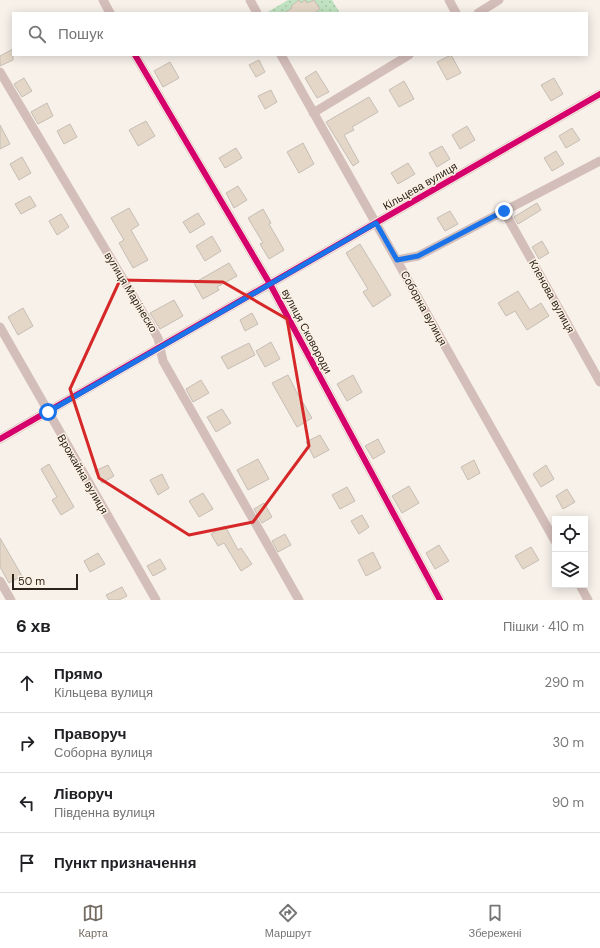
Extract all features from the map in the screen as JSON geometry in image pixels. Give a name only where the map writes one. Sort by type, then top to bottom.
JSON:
[{"type":"street","points":[[103,0],[109,12]]},
{"type":"street","points":[[449,0],[455,12]]},
{"type":"street","points":[[480,12],[499,0]]},
{"type":"street","points":[[253,1],[257,12]]},
{"type":"street","name":"вулиця Сковороди","points":[[136,56],[270,284],[440,600]]},
{"type":"street","name":"Соборна вулиця","points":[[282,56],[552,536]]},
{"type":"street","points":[[313,112],[407,56]]},
{"type":"street","name":"вулиця Марінеско","points":[[0,72],[158,338],[163,361],[299,600]]},
{"type":"street","name":"Кільцева вулиця","points":[[0,439],[600,94]]},
{"type":"street","points":[[397,260],[418,256],[600,161]]},
{"type":"street","name":"Кленова вулиця","points":[[504,211],[600,382]]},
{"type":"street","name":"Врожайна вулиця","points":[[0,326],[156,600]]},
{"type":"street","points":[[0,581],[11,600]]},
{"type":"street","points":[[582,588],[588,600]]},
{"type":"highlighted area","points":[[120,280],[223,282],[287,319],[309,446],[253,522],[189,535],[99,478],[70,389]]},
{"type":"green space","points":[[288,0],[332,0],[339,12],[268,12]]},
{"type":"building","points":[[299,0],[301,3],[305,0],[307,3],[314,0],[320,9],[316,12],[286,12],[292,8],[291,6]]},
{"type":"building","points":[[12,50],[13,60],[0,66],[0,56]]},
{"type":"building","points":[[452,56],[461,73],[447,80],[437,62]]},
{"type":"building","points":[[259,60],[265,72],[256,77],[249,65]]},
{"type":"building","points":[[170,62],[179,78],[163,87],[154,71]]},
{"type":"building","points":[[316,71],[329,92],[317,98],[305,78]]},
{"type":"building","points":[[24,78],[32,91],[22,97],[14,84]]},
{"type":"building","points":[[554,78],[563,94],[551,101],[541,85]]},
{"type":"building","points":[[404,81],[414,99],[399,107],[389,90]]},
{"type":"building","points":[[271,90],[277,102],[265,109],[258,96]]},
{"type":"building","points":[[369,97],[378,112],[352,127],[354,130],[344,135],[359,162],[353,166],[326,122]]},
{"type":"building","points":[[47,103],[53,116],[38,124],[31,112]]},
{"type":"building","points":[[146,121],[155,136],[138,146],[129,130]]},
{"type":"building","points":[[70,124],[77,137],[64,144],[57,131]]},
{"type":"building","points":[[0,125],[10,144],[0,149]]},
{"type":"building","points":[[467,126],[475,140],[460,149],[452,135]]},
{"type":"building","points":[[572,128],[580,140],[566,148],[559,136]]},
{"type":"building","points":[[303,143],[314,164],[299,173],[287,152]]},
{"type":"building","points":[[442,146],[450,159],[437,167],[429,153]]},
{"type":"building","points":[[236,148],[242,158],[225,168],[219,158]]},
{"type":"building","points":[[556,151],[564,164],[552,171],[544,158]]},
{"type":"building","points":[[22,157],[31,173],[19,180],[10,164]]},
{"type":"building","points":[[408,163],[415,174],[398,184],[391,173]]},
{"type":"building","points":[[238,186],[247,200],[234,208],[226,193]]},
{"type":"building","points":[[30,196],[36,206],[21,214],[15,204]]},
{"type":"building","points":[[537,203],[541,210],[518,224],[514,217]]},
{"type":"building","points":[[129,208],[139,225],[131,230],[148,260],[133,268],[119,243],[124,240],[111,218]]},
{"type":"building","points":[[263,209],[271,223],[269,224],[284,250],[269,259],[260,244],[263,243],[248,218]]},
{"type":"building","points":[[450,211],[458,224],[445,231],[437,218]]},
{"type":"building","points":[[198,213],[205,224],[190,233],[183,222]]},
{"type":"building","points":[[61,214],[69,227],[57,235],[49,221]]},
{"type":"building","points":[[212,236],[221,251],[205,261],[196,246]]},
{"type":"building","points":[[542,241],[549,253],[539,259],[532,247]]},
{"type":"building","points":[[360,244],[391,295],[373,307],[363,292],[368,289],[346,253]]},
{"type":"building","points":[[229,263],[237,276],[217,287],[219,290],[203,299],[194,283]]},
{"type":"building","points":[[518,291],[530,310],[541,303],[549,316],[527,330],[515,311],[506,316],[498,303]]},
{"type":"building","points":[[174,300],[183,316],[160,329],[150,313]]},
{"type":"building","points":[[23,308],[33,326],[18,335],[8,317]]},
{"type":"building","points":[[252,313],[258,324],[245,331],[240,320]]},
{"type":"building","points":[[271,342],[280,359],[265,367],[256,351]]},
{"type":"building","points":[[249,343],[255,355],[228,369],[221,357]]},
{"type":"building","points":[[288,375],[312,418],[297,427],[272,383]]},
{"type":"building","points":[[353,375],[362,392],[347,401],[337,384]]},
{"type":"building","points":[[201,380],[209,393],[193,402],[186,389]]},
{"type":"building","points":[[222,409],[231,423],[216,432],[207,417]]},
{"type":"building","points":[[320,435],[329,450],[314,458],[306,442]]},
{"type":"building","points":[[378,439],[385,452],[373,459],[365,446]]},
{"type":"building","points":[[258,459],[269,479],[248,490],[237,470]]},
{"type":"building","points":[[474,460],[480,473],[468,480],[461,467]]},
{"type":"building","points":[[49,464],[74,507],[61,515],[52,500],[57,497],[41,469]]},
{"type":"building","points":[[108,465],[114,476],[102,483],[95,471]]},
{"type":"building","points":[[546,465],[554,479],[541,487],[533,474]]},
{"type":"building","points":[[162,474],[169,488],[158,495],[150,480]]},
{"type":"building","points":[[409,486],[419,503],[402,513],[392,496]]},
{"type":"building","points":[[347,487],[355,501],[340,509],[332,495]]},
{"type":"building","points":[[567,489],[575,502],[563,509],[556,496]]},
{"type":"building","points":[[203,493],[213,509],[199,517],[189,501]]},
{"type":"building","points":[[264,503],[272,517],[262,523],[254,509]]},
{"type":"building","points":[[362,515],[369,527],[359,534],[351,521]]},
{"type":"building","points":[[225,526],[238,550],[241,548],[252,564],[241,571],[224,543],[218,546],[211,534]]},
{"type":"building","points":[[285,534],[291,545],[278,552],[272,541]]},
{"type":"building","points":[[0,538],[22,576],[9,583],[0,567]]},
{"type":"building","points":[[439,545],[449,561],[435,569],[426,553]]},
{"type":"building","points":[[531,547],[539,560],[523,569],[515,556]]},
{"type":"building","points":[[373,552],[381,568],[366,576],[358,560]]},
{"type":"building","points":[[98,553],[105,564],[90,572],[84,561]]},
{"type":"building","points":[[160,559],[166,569],[153,576],[147,566]]},
{"type":"building","points":[[122,587],[127,596],[119,600],[109,600],[106,595]]},
{"type":"cycle path","points":[[136,56],[270,284],[440,600]]},
{"type":"cycle path","points":[[0,439],[600,94]]},
{"type":"route","points":[[48,412],[376,223],[397,260],[418,256],[504,211]]}]
